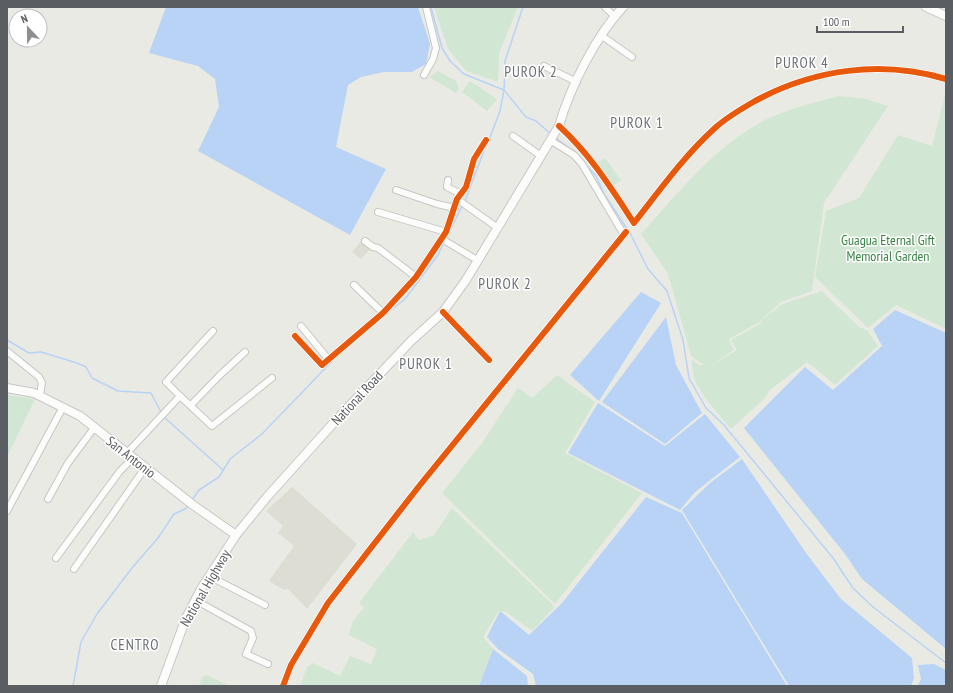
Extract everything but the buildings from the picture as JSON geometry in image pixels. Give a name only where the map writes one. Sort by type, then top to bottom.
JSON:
[{"type":"main road","name":"National Road","points":[[236,535],[267,497],[338,418],[411,341],[443,312],[466,280],[541,156],[558,126],[564,106],[602,36],[614,17],[624,7]]},
{"type":"main road","points":[[926,7],[942,12]]},
{"type":"main road","name":"San Antonio","points":[[7,388],[20,389],[40,396],[80,416],[193,505],[236,535]]},
{"type":"main road","name":"National Highway","points":[[161,686],[186,618],[195,600],[236,535]]},
{"type":"street","points":[[424,74],[433,59],[436,48],[426,7]]},
{"type":"street","points":[[605,7],[614,17]]},
{"type":"street","points":[[602,36],[632,57]]},
{"type":"street","points":[[544,66],[577,82]]},
{"type":"street","points":[[558,126],[577,142],[590,158],[634,222],[675,169],[702,139],[737,111],[768,94],[831,72],[877,69],[905,70],[946,79]]},
{"type":"street","points":[[512,136],[541,156]]},
{"type":"street","points":[[283,686],[291,665],[328,603],[420,485],[625,233],[582,164],[574,155],[552,137]]},
{"type":"street","points":[[295,336],[322,365],[383,313],[432,260],[445,240],[446,232],[455,208],[461,202],[461,194],[466,187],[474,159],[486,140]]},
{"type":"street","points":[[448,180],[447,187],[461,194]]},
{"type":"street","points":[[396,190],[437,204],[455,208]]},
{"type":"street","points":[[461,202],[498,228]]},
{"type":"street","points":[[378,212],[446,232]]},
{"type":"street","points":[[445,240],[477,260]]},
{"type":"street","points":[[366,241],[416,278]]},
{"type":"street","points":[[354,285],[383,313]]},
{"type":"street","points":[[443,312],[489,360]]},
{"type":"street","points":[[301,326],[328,360]]},
{"type":"street","points":[[213,331],[166,382],[212,426],[272,378]]},
{"type":"street","points":[[7,351],[39,377],[42,383],[40,396]]},
{"type":"street","points":[[191,405],[245,352]]},
{"type":"street","points":[[56,558],[120,471],[129,456],[160,416],[180,396]]},
{"type":"street","points":[[7,511],[63,407]]},
{"type":"street","points":[[48,499],[68,463],[94,428]]},
{"type":"street","points":[[74,569],[145,468]]},
{"type":"street","points":[[210,576],[265,605]]},
{"type":"street","points":[[195,600],[251,631],[253,638],[246,654],[268,664]]},
{"type":"shaded area","points":[[363,239],[372,247],[361,259],[352,252]]},
{"type":"shaded area","points":[[292,487],[357,544],[307,609],[288,589],[284,590],[269,581],[294,546],[278,533],[283,526],[266,511]]},
{"type":"green space","points":[[434,7],[518,7],[499,53],[498,82],[466,71],[448,49]]},
{"type":"green space","points":[[438,71],[456,81],[459,87],[456,93],[429,77]]},
{"type":"green space","points":[[470,81],[497,99],[487,111],[462,92]]},
{"type":"green space","name":"Guagua Eternal Gift Memorial Garden","points":[[946,91],[946,329],[896,305],[868,328],[815,277],[826,211],[859,198],[898,135],[932,146]]},
{"type":"green space","points":[[840,96],[866,99],[888,106],[824,203],[812,291],[781,302],[758,323],[729,339],[734,350],[710,366],[737,350],[731,340],[760,324],[763,319],[782,304],[822,291],[859,327],[867,330],[878,346],[835,385],[807,362],[770,390],[765,398],[731,429],[705,398],[694,379],[691,359],[699,365],[704,365],[691,356],[668,274],[641,234],[711,158],[743,133],[761,122],[779,114]]},
{"type":"green space","points":[[605,158],[621,180],[611,187],[595,165]]},
{"type":"green space","points":[[557,375],[595,402],[565,453],[642,493],[555,604],[442,493],[482,443],[518,388],[532,398]]},
{"type":"green space","points":[[7,395],[35,399],[7,457]]},
{"type":"green space","points":[[452,508],[555,607],[532,631],[506,612],[499,611],[483,637],[493,649],[479,686],[300,686],[307,667],[313,663],[340,676],[350,656],[371,664],[377,649],[348,635],[353,621],[364,608],[359,603],[413,532],[419,540],[434,535]]},
{"type":"green space","points":[[207,675],[229,686],[199,686],[202,677]]},
{"type":"water","points":[[166,7],[418,7],[430,44],[426,64],[412,72],[384,72],[361,77],[348,85],[336,147],[386,169],[350,235],[198,151],[219,107],[215,79],[198,66],[149,53]]},
{"type":"water","points":[[641,292],[661,303],[599,401],[570,375]]},
{"type":"water","points":[[895,310],[946,333],[946,649],[862,579],[845,554],[744,428],[805,367],[833,390],[882,346],[873,329]]},
{"type":"water","points":[[666,317],[676,365],[702,413],[665,444],[602,402]]},
{"type":"water","points":[[598,403],[665,446],[705,414],[740,457],[695,492],[680,510],[568,453]]},
{"type":"water","points":[[742,459],[806,553],[841,599],[912,658],[914,678],[911,686],[789,686],[682,510],[710,483]]},
{"type":"water","points":[[646,497],[682,513],[787,686],[536,686],[533,674],[498,649],[487,637],[500,611],[529,635],[562,603]]},
{"type":"water","points":[[493,649],[527,676],[528,686],[479,686]]},
{"type":"water","points":[[934,664],[946,670],[946,686],[918,686],[921,679],[918,665]]},
{"type":"waterway","points":[[431,7],[442,48],[450,61],[464,74],[504,90],[526,117],[536,121],[552,135]]},
{"type":"waterway","points":[[489,140],[500,111],[504,90],[505,61],[523,7]]},
{"type":"waterway","points":[[556,138],[574,152]]},
{"type":"waterway","points":[[465,201],[487,143]]},
{"type":"waterway","points":[[579,157],[596,176],[604,194],[631,235],[648,269],[667,291],[683,340],[689,378],[706,408],[723,424],[833,558],[853,588],[873,607],[946,663]]},
{"type":"waterway","points":[[446,239],[463,204]]},
{"type":"waterway","points":[[386,314],[405,299],[438,255],[444,242]]},
{"type":"waterway","points":[[7,340],[29,353],[41,352],[86,367],[92,378],[118,391],[151,393],[162,414]]},
{"type":"waterway","points":[[192,500],[199,490],[219,477],[230,459],[262,434],[339,354]]},
{"type":"waterway","points":[[164,417],[223,470]]},
{"type":"waterway","points":[[73,686],[81,642],[97,614],[132,568],[158,538],[174,514],[185,509],[189,505]]},
{"type":"cycle path","points":[[559,126],[581,148],[608,184],[634,223],[683,162],[715,128],[739,110],[777,90],[801,81],[824,75],[873,69],[922,73],[946,79]]},
{"type":"cycle path","points":[[295,336],[322,365],[383,313],[416,277],[446,232],[457,199],[466,187],[474,159],[486,140]]},
{"type":"cycle path","points":[[283,686],[291,665],[328,603],[420,485],[626,232]]},
{"type":"cycle path","points":[[443,312],[489,360]]},
{"type":"district","name":"PUROK 4","points":[[802,62]]},
{"type":"district","name":"PUROK 2","points":[[531,71]]},
{"type":"district","name":"PUROK 1","points":[[637,122]]},
{"type":"district","name":"PUROK 2","points":[[505,283]]},
{"type":"district","name":"PUROK 1","points":[[426,363]]},
{"type":"district","name":"CENTRO","points":[[135,644]]}]
